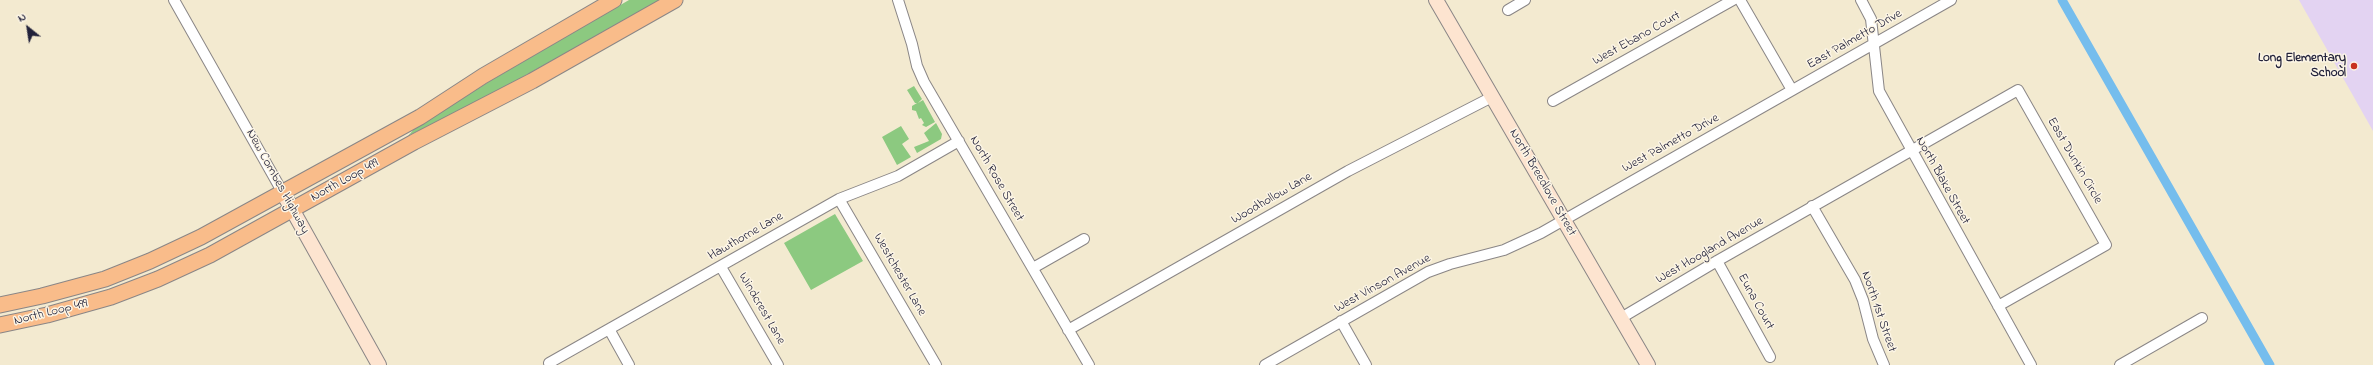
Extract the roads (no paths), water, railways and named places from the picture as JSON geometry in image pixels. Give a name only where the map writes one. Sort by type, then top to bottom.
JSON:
[{"type":"main road","name":"North Loop 499","points":[[0,305],[78,287],[150,261],[201,237],[420,116],[483,76],[614,0]]},
{"type":"main road","name":"North Loop 499","points":[[0,325],[83,306],[158,279],[210,255],[414,142],[532,81],[675,0]]},
{"type":"street","name":"New Combes Highway","points":[[174,0],[379,365]]},
{"type":"street","name":"North Rose Street","points":[[898,0],[910,36],[917,66],[1089,365]]},
{"type":"street","name":"North Breedlove Street","points":[[1436,0],[1648,365]]},
{"type":"street","points":[[1508,10],[1526,0]]},
{"type":"street","name":"West Ebano Court","points":[[1553,101],[1733,0]]},
{"type":"street","points":[[1740,0],[1792,90]]},
{"type":"street","name":"North Blake Street","points":[[1862,0],[1871,19],[1875,44],[1875,68],[1879,91],[1911,152],[2030,365]]},
{"type":"street","name":"East Palmetto Drive","points":[[1792,90],[1951,0]]},
{"type":"street","name":"West Palmetto Drive","points":[[1563,220],[1792,90]]},
{"type":"street","name":"East Dunkin Circle","points":[[1911,152],[2018,90],[2106,245],[1998,306]]},
{"type":"street","name":"Woodhollow Lane","points":[[1068,330],[1361,163],[1492,97]]},
{"type":"street","name":"Hawthorne Lane","points":[[549,363],[721,267],[839,198],[898,176],[960,141]]},
{"type":"street","name":"West Hoogland Avenue","points":[[1621,318],[1812,206],[1911,152]]},
{"type":"street","name":"Westchester Lane","points":[[839,198],[936,365]]},
{"type":"street","name":"North 1st Street","points":[[1812,206],[1855,280],[1863,300],[1873,339],[1884,365]]},
{"type":"street","name":"West Vinson Avenue","points":[[1265,365],[1428,272],[1450,264],[1514,247],[1563,220]]},
{"type":"street","points":[[1033,268],[1084,239]]},
{"type":"street","name":"Euna Court","points":[[1717,261],[1770,357]]},
{"type":"street","name":"Windcrest Lane","points":[[721,267],[778,365]]},
{"type":"street","points":[[2120,365],[2202,318]]},
{"type":"street","points":[[1341,321],[1366,365]]},
{"type":"street","points":[[609,329],[629,365]]},
{"type":"waterway","points":[[2062,0],[2270,365]]},
{"type":"place","name":"Long Elementary School","points":[[2354,66]]}]
